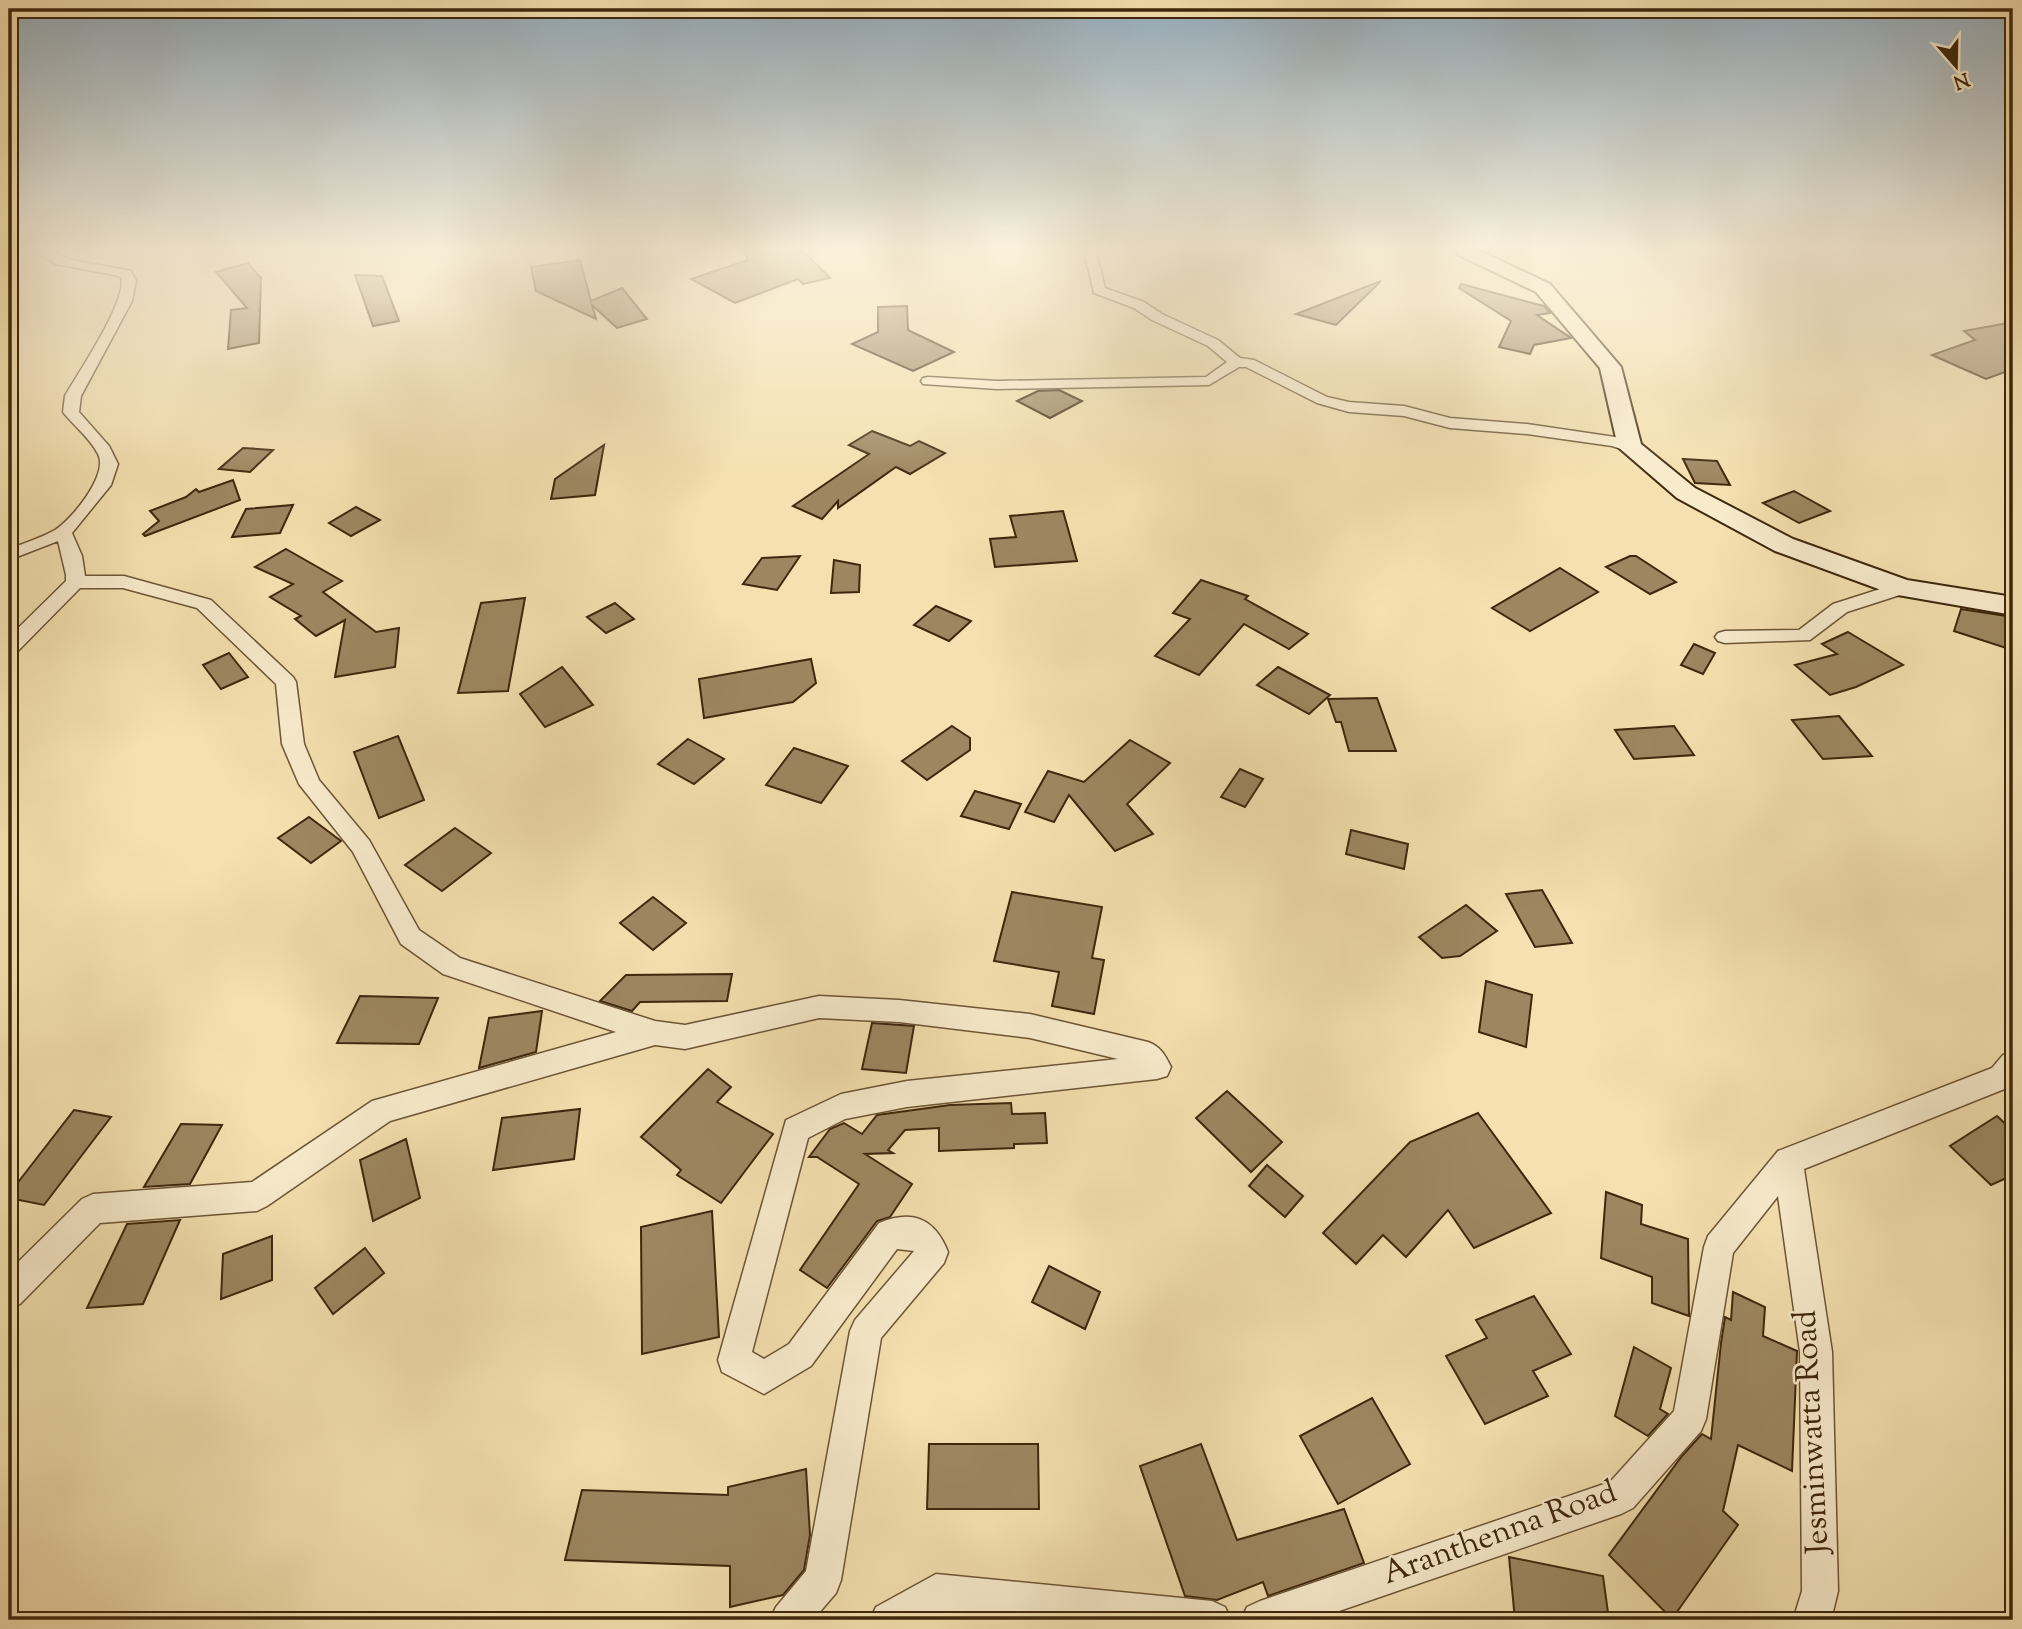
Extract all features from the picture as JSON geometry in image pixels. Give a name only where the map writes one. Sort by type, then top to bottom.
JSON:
[{"type":"main road","points":[[1576,327],[1610,367],[1630,446],[1686,493],[1784,545],[1902,588],[2013,606]]},
{"type":"street","points":[[9,555],[63,533],[106,482],[111,467],[108,456],[71,412],[73,397],[111,327]]},
{"type":"street","points":[[1179,327],[1213,343],[1236,362],[1250,363],[1322,400],[1349,407],[1404,411],[1450,423],[1527,429],[1630,446]]},
{"type":"street","points":[[928,382],[1011,385],[1209,382],[1236,362]]},
{"type":"street","points":[[9,648],[75,582],[76,567],[63,533]]},
{"type":"street","points":[[75,582],[124,582],[204,604],[286,682],[293,744],[310,784],[361,846],[410,937],[452,966],[655,1033],[685,1037],[819,1007],[899,1011],[1030,1026],[1148,1054],[1157,1067],[907,1094],[841,1107],[796,1129],[734,1360],[764,1378],[800,1355],[890,1234],[920,1234],[933,1252],[866,1331],[824,1580],[789,1620]]},
{"type":"street","points":[[1725,637],[1804,636],[1840,608],[1902,588]]},
{"type":"street","points":[[9,1293],[93,1209],[257,1196],[382,1110],[655,1033]]},
{"type":"street","name":"Aranthenna Road","points":[[1260,1620],[1621,1496],[1689,1419],[1719,1247],[1788,1161],[2002,1077],[2013,1064]]},
{"type":"street","name":"Jesminwatta Road","points":[[1788,1161],[1816,1352],[1820,1591],[1812,1620]]},
{"type":"street","points":[[889,1620],[936,1592],[1212,1620]]},
{"type":"building","points":[[230,327],[259,327],[259,343],[228,349]]},
{"type":"building","points":[[878,327],[908,327],[908,330],[954,352],[913,371],[852,344],[878,332]]},
{"type":"building","points":[[1508,327],[1555,327],[1571,338],[1534,345],[1530,354],[1499,347]]},
{"type":"building","points":[[1986,327],[2013,327],[2013,369],[1986,379],[1932,355],[1975,340],[1964,331]]},
{"type":"building","points":[[1059,390],[1082,401],[1050,418],[1017,401],[1038,391]]},
{"type":"building","points":[[872,431],[910,446],[919,441],[945,453],[910,474],[896,467],[838,508],[838,501],[822,519],[793,506],[869,454],[849,445]]},
{"type":"building","points":[[604,445],[595,495],[551,499],[555,479]]},
{"type":"building","points":[[243,448],[273,450],[250,472],[219,469]]},
{"type":"building","points":[[1683,459],[1717,461],[1730,485],[1695,483]]},
{"type":"building","points":[[233,480],[240,500],[145,536],[143,534],[159,521],[150,511],[186,497],[196,489],[199,492]]},
{"type":"building","points":[[1794,491],[1830,511],[1799,523],[1763,503]]},
{"type":"building","points":[[293,505],[280,533],[232,537],[246,509]]},
{"type":"building","points":[[356,507],[380,520],[351,536],[329,523]]},
{"type":"building","points":[[1063,511],[1077,561],[995,567],[990,539],[1016,537],[1010,516]]},
{"type":"building","points":[[286,549],[342,581],[323,592],[376,632],[399,628],[395,667],[335,677],[345,620],[316,636],[295,619],[301,616],[270,597],[293,584],[255,567]]},
{"type":"building","points":[[800,556],[777,590],[743,584],[762,558]]},
{"type":"building","points":[[1636,556],[1676,582],[1650,594],[1606,567]]},
{"type":"building","points":[[834,560],[860,565],[859,592],[831,593]]},
{"type":"building","points":[[1560,568],[1598,592],[1530,631],[1492,608]]},
{"type":"building","points":[[1201,580],[1248,596],[1245,599],[1308,634],[1289,649],[1244,624],[1199,675],[1155,656],[1190,619],[1173,613]]},
{"type":"building","points":[[525,598],[508,691],[458,693],[481,603]]},
{"type":"building","points":[[615,603],[634,619],[606,633],[587,617]]},
{"type":"building","points":[[936,606],[971,621],[949,641],[914,625]]},
{"type":"building","points":[[1961,609],[2013,617],[2009,649],[1954,631]]},
{"type":"building","points":[[1848,632],[1903,665],[1856,687],[1830,695],[1795,665],[1837,654],[1822,644]]},
{"type":"building","points":[[1694,644],[1715,653],[1703,674],[1681,665]]},
{"type":"building","points":[[229,653],[248,677],[221,689],[203,665]]},
{"type":"building","points":[[811,659],[816,683],[793,702],[704,718],[699,679]]},
{"type":"building","points":[[562,667],[593,705],[545,727],[520,694]]},
{"type":"building","points":[[1278,667],[1330,695],[1309,714],[1257,685]]},
{"type":"building","points":[[1377,698],[1396,751],[1349,751],[1341,722],[1336,722],[1328,699]]},
{"type":"building","points":[[1839,716],[1872,756],[1823,759],[1792,720]]},
{"type":"building","points":[[952,726],[970,738],[970,750],[927,780],[902,761]]},
{"type":"building","points":[[1674,726],[1694,755],[1634,759],[1615,730]]},
{"type":"building","points":[[398,736],[424,800],[379,818],[354,752]]},
{"type":"building","points":[[688,739],[724,759],[694,784],[658,764]]},
{"type":"building","points":[[1130,740],[1170,763],[1127,804],[1153,834],[1115,851],[1069,795],[1054,822],[1025,812],[1048,771],[1084,782]]},
{"type":"building","points":[[794,748],[848,766],[821,803],[766,785]]},
{"type":"building","points":[[1240,769],[1263,779],[1245,807],[1221,797]]},
{"type":"building","points":[[975,791],[1021,804],[1009,829],[961,816]]},
{"type":"building","points":[[309,817],[341,841],[311,863],[278,838]]},
{"type":"building","points":[[455,828],[491,853],[442,891],[405,865]]},
{"type":"building","points":[[1351,830],[1408,844],[1404,869],[1346,854]]},
{"type":"building","points":[[1542,890],[1572,943],[1535,947],[1506,894]]},
{"type":"building","points":[[1012,892],[1102,907],[1092,958],[1104,960],[1094,1014],[1052,1006],[1059,972],[994,961]]},
{"type":"building","points":[[653,897],[686,923],[653,950],[620,923]]},
{"type":"building","points":[[1466,905],[1497,931],[1460,956],[1442,958],[1419,937]]},
{"type":"building","points":[[732,974],[727,1001],[640,1002],[632,1011],[600,1001],[626,975]]},
{"type":"building","points":[[1486,981],[1532,995],[1526,1047],[1479,1032]]},
{"type":"building","points":[[360,996],[438,998],[419,1044],[337,1043]]},
{"type":"building","points":[[542,1011],[536,1052],[479,1068],[489,1018]]},
{"type":"building","points":[[872,1023],[914,1026],[906,1073],[862,1069]]},
{"type":"building","points":[[708,1069],[731,1087],[717,1102],[773,1134],[721,1203],[677,1175],[681,1170],[641,1137]]},
{"type":"building","points":[[1227,1091],[1282,1142],[1251,1172],[1196,1118]]},
{"type":"building","points":[[1011,1103],[1012,1114],[1045,1113],[1047,1143],[1014,1144],[1014,1148],[939,1151],[939,1128],[905,1130],[888,1150],[893,1153],[865,1154],[912,1184],[890,1217],[877,1221],[827,1288],[800,1270],[859,1184],[817,1157],[809,1157],[830,1129],[844,1123],[862,1134],[877,1115],[950,1105]]},
{"type":"building","points":[[580,1109],[574,1159],[493,1170],[502,1118]]},
{"type":"building","points":[[74,1110],[111,1117],[44,1205],[9,1198],[9,1194]]},
{"type":"building","points":[[1478,1113],[1551,1213],[1474,1248],[1448,1210],[1406,1257],[1383,1235],[1356,1264],[1323,1233],[1410,1142]]},
{"type":"building","points":[[1997,1116],[2013,1131],[2013,1175],[1991,1185],[1950,1146]]},
{"type":"building","points":[[181,1124],[222,1125],[190,1184],[144,1187]]},
{"type":"building","points":[[406,1139],[420,1198],[373,1221],[360,1160]]},
{"type":"building","points":[[1267,1165],[1303,1196],[1285,1217],[1249,1186]]},
{"type":"building","points":[[1606,1192],[1642,1205],[1641,1224],[1688,1239],[1689,1316],[1652,1303],[1652,1277],[1601,1258]]},
{"type":"building","points":[[712,1211],[719,1337],[642,1354],[641,1227]]},
{"type":"building","points":[[180,1220],[143,1304],[87,1308],[127,1224]]},
{"type":"building","points":[[272,1236],[272,1280],[221,1299],[223,1254]]},
{"type":"building","points":[[365,1248],[384,1273],[333,1314],[315,1288]]},
{"type":"building","points":[[1049,1266],[1100,1292],[1085,1329],[1032,1302]]},
{"type":"building","points":[[1733,1292],[1765,1307],[1763,1336],[1797,1351],[1792,1471],[1738,1445],[1723,1511],[1738,1525],[1672,1619],[1609,1555],[1682,1456],[1702,1434],[1711,1439],[1721,1343],[1725,1317],[1731,1320]]},
{"type":"building","points":[[1534,1296],[1571,1354],[1533,1371],[1548,1396],[1485,1424],[1446,1356],[1487,1338],[1476,1320]]},
{"type":"building","points":[[1634,1347],[1671,1368],[1660,1409],[1668,1414],[1648,1436],[1615,1416]]},
{"type":"building","points":[[1372,1398],[1410,1464],[1338,1504],[1300,1436]]},
{"type":"building","points":[[929,1444],[1038,1444],[1039,1509],[927,1509]]},
{"type":"building","points":[[1201,1444],[1237,1540],[1344,1509],[1364,1563],[1268,1596],[1263,1582],[1217,1600],[1185,1596],[1140,1466]]},
{"type":"building","points":[[806,1469],[810,1535],[804,1570],[783,1595],[730,1607],[730,1566],[565,1560],[582,1490],[728,1495],[728,1487]]},
{"type":"building","points":[[1509,1557],[1603,1576],[1609,1620],[1515,1620]]}]
